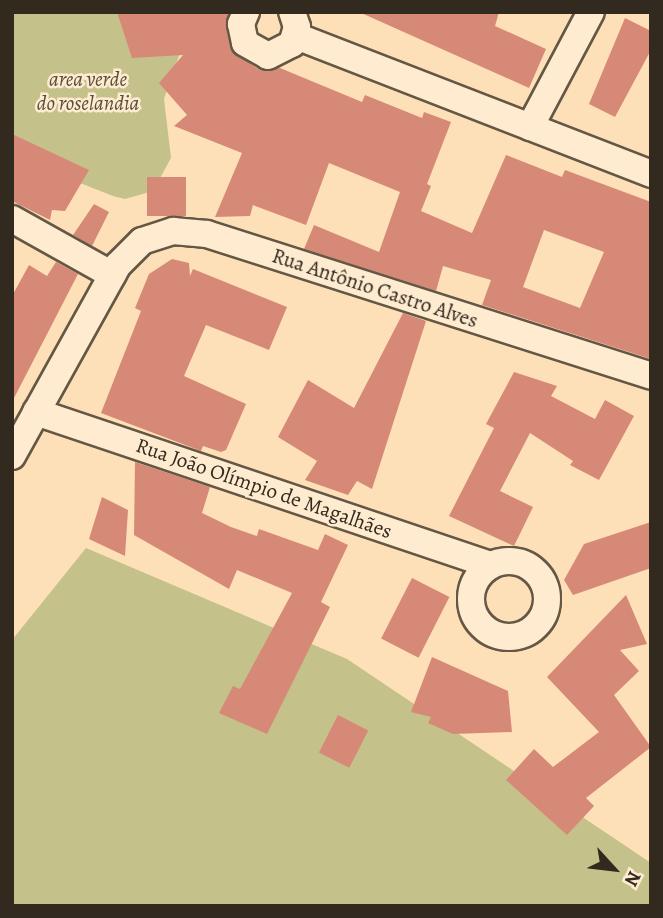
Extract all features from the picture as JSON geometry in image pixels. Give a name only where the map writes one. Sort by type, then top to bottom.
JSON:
[{"type":"street","points":[[246,12],[241,34],[259,55],[277,55],[294,24],[530,127],[651,174]]},
{"type":"street","points":[[530,127],[591,12]]},
{"type":"street","points":[[12,219],[112,275]]},
{"type":"street","name":"Rua Antônio Castro Alves","points":[[12,456],[112,275],[128,252],[157,234],[207,234],[651,376]]},
{"type":"street","name":"Rua João Olímpio de Magalhães","points":[[36,412],[491,565]]},
{"type":"green space","name":"area verde do roselandia","points":[[12,12],[194,12],[164,99],[171,158],[153,191],[125,199],[113,196],[75,181],[12,144]]},
{"type":"green space","points":[[86,548],[347,659],[651,863],[651,906],[12,906],[12,640]]},
{"type":"building","points":[[117,12],[229,12],[226,27],[232,52],[260,70],[280,68],[362,102],[365,95],[422,118],[424,112],[451,122],[427,184],[431,186],[421,211],[472,233],[506,155],[562,177],[565,170],[651,202],[651,359],[482,305],[491,280],[443,266],[436,291],[304,249],[314,225],[379,252],[400,192],[329,163],[306,225],[253,205],[250,216],[215,217],[242,153],[174,126],[187,115],[159,83],[183,55],[132,58]],"holes":[[[544,230],[604,252],[580,308],[523,287]]]},
{"type":"building","points":[[359,12],[499,12],[495,26],[546,49],[529,88]]},
{"type":"building","points":[[625,18],[651,31],[651,50],[615,117],[589,104]]},
{"type":"building","points":[[12,134],[89,170],[65,211],[52,210],[50,220],[12,201]]},
{"type":"building","points":[[147,177],[186,177],[186,216],[147,216]]},
{"type":"building","points":[[94,204],[109,212],[92,246],[73,235]]},
{"type":"building","points":[[172,259],[189,263],[190,276],[193,269],[287,307],[269,350],[206,325],[184,376],[246,404],[226,450],[221,452],[203,446],[201,451],[101,413],[141,311],[135,308],[149,274]]},
{"type":"building","points":[[56,262],[78,274],[12,402],[12,296],[29,265],[47,276]]},
{"type":"building","points":[[403,313],[426,321],[372,489],[357,481],[348,495],[305,480],[317,461],[278,437],[308,380],[354,408]]},
{"type":"building","points":[[514,372],[557,386],[551,396],[595,419],[605,400],[634,416],[599,480],[570,465],[573,461],[530,433],[500,491],[533,507],[514,546],[449,516],[494,428],[486,424]]},
{"type":"building","points":[[135,462],[210,487],[202,513],[231,527],[257,536],[259,529],[318,550],[325,534],[348,545],[321,602],[330,607],[267,734],[219,713],[233,686],[240,689],[292,593],[237,570],[229,589],[134,535]]},
{"type":"building","points":[[102,497],[128,510],[125,556],[89,539]]},
{"type":"building","points":[[651,522],[651,568],[573,595],[564,580],[584,544]]},
{"type":"building","points":[[412,578],[449,597],[419,658],[381,639]]},
{"type":"building","points":[[626,595],[647,644],[620,650],[639,671],[614,695],[651,747],[586,798],[594,806],[567,835],[506,780],[534,749],[553,767],[599,732],[547,677]]},
{"type":"building","points":[[432,657],[508,691],[512,732],[453,734],[428,723],[431,717],[411,712]]},
{"type":"building","points":[[338,715],[368,730],[349,768],[319,752]]}]
